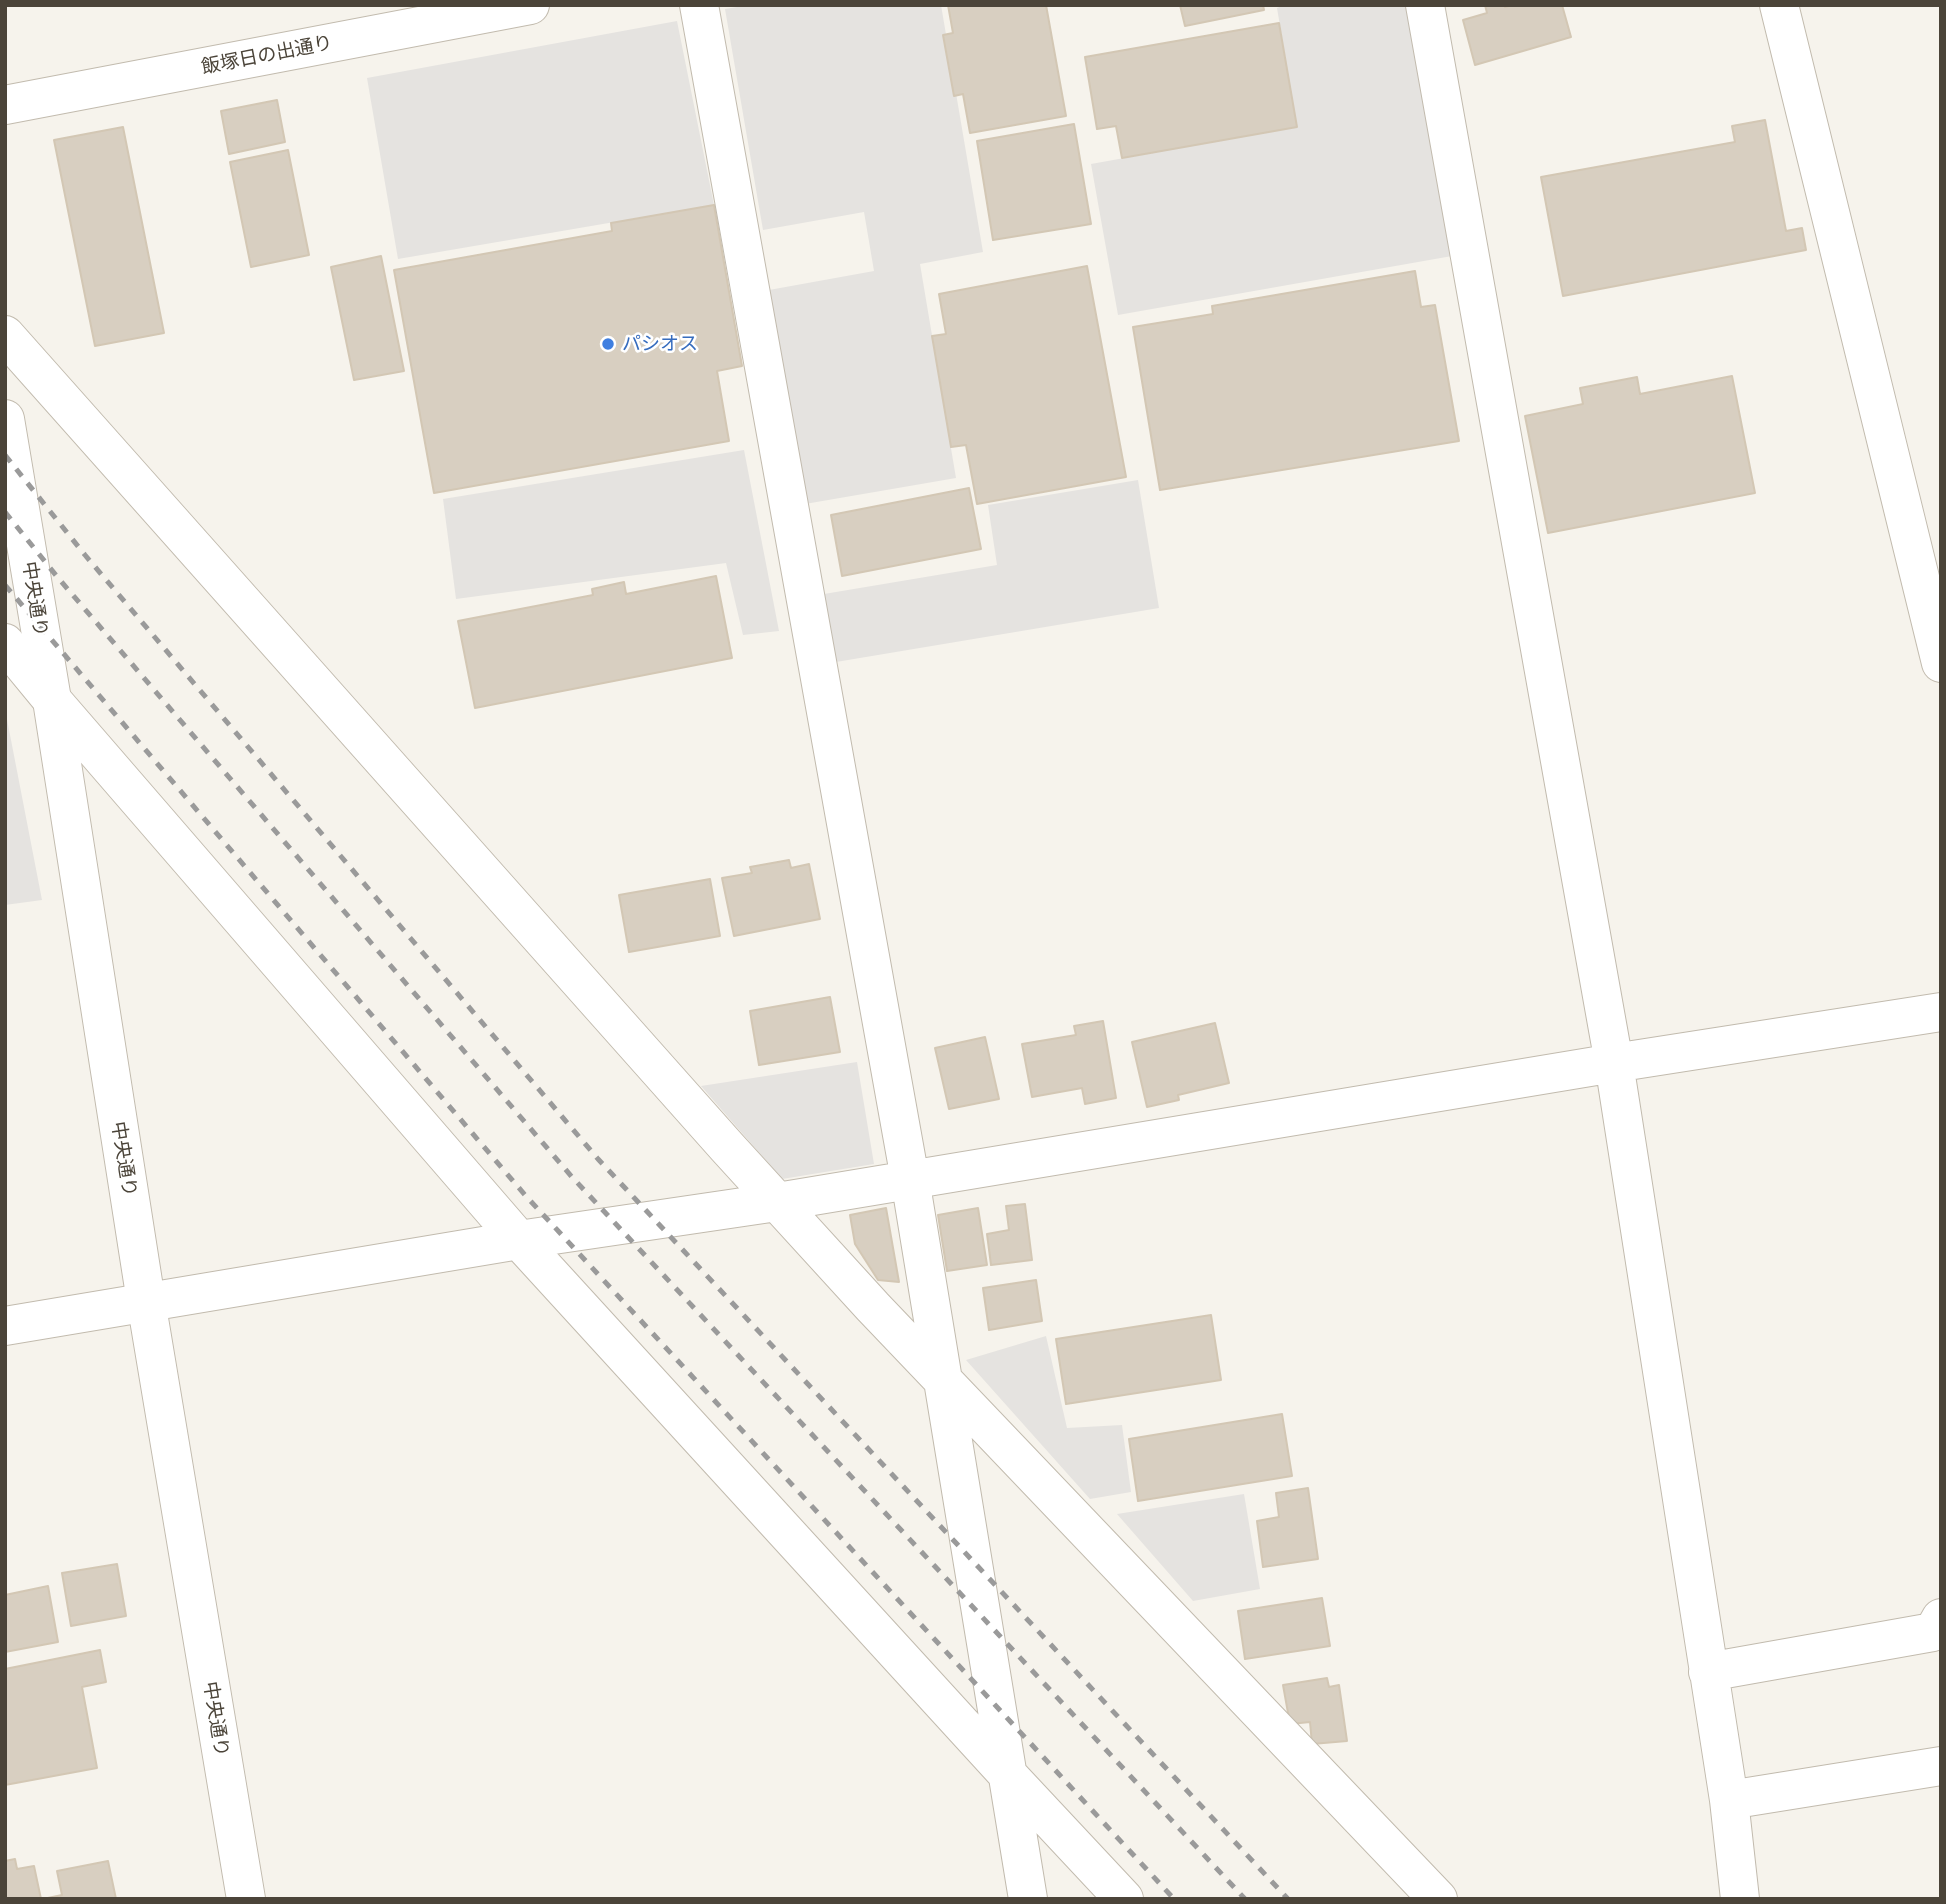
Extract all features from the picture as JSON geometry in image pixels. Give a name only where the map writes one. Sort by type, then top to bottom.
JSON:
[{"type":"street","name":"飯塚日の出通り","points":[[5,105],[530,5]]},
{"type":"street","points":[[699,5],[910,1179],[1028,1899]]},
{"type":"street","points":[[1426,5],[1614,1063],[1728,1800],[1740,1899]]},
{"type":"street","points":[[1759,5],[1760,9],[1769,5]]},
{"type":"street","points":[[1779,5],[1941,663]]},
{"type":"street","points":[[5,335],[777,1202],[942,1382],[1438,1899]]},
{"type":"street","name":"中央通り","points":[[5,419],[146,1301],[246,1899]]},
{"type":"street","points":[[5,643],[519,1240],[1124,1899]]},
{"type":"street","points":[[5,1326],[519,1240],[777,1202],[1614,1063],[1941,1012]]},
{"type":"street","points":[[1708,1672],[1933,1632],[1941,1618]]},
{"type":"street","points":[[1728,1800],[1941,1766]]},
{"type":"shaded area","points":[[749,5],[941,5],[983,252],[920,264],[956,478],[805,504],[769,290],[874,271],[864,212],[763,230],[725,9]]},
{"type":"shaded area","points":[[1284,5],[1408,5],[1452,256],[1118,315],[1091,164],[1297,127],[1277,8]]},
{"type":"shaded area","points":[[677,21],[714,205],[398,259],[367,78]]},
{"type":"shaded area","points":[[744,450],[779,631],[743,635],[726,563],[456,599],[443,499]]},
{"type":"shaded area","points":[[1138,480],[1159,608],[836,662],[824,594],[997,565],[988,505]]},
{"type":"shaded area","points":[[5,709],[42,900],[5,905]]},
{"type":"shaded area","points":[[857,1062],[874,1164],[782,1179],[701,1086]]},
{"type":"shaded area","points":[[1046,1336],[1067,1428],[1122,1425],[1131,1492],[1090,1499],[966,1360]]},
{"type":"shaded area","points":[[1244,1494],[1260,1589],[1193,1601],[1117,1514]]},
{"type":"building","points":[[948,5],[1046,5],[1066,116],[970,133],[963,94],[954,96],[943,35],[953,33]]},
{"type":"building","points":[[1180,5],[1263,5],[1264,10],[1185,26]]},
{"type":"building","points":[[1485,5],[1562,5],[1571,37],[1475,65],[1463,20],[1487,13]]},
{"type":"building","points":[[1279,23],[1297,127],[1122,158],[1116,126],[1097,129],[1085,57]]},
{"type":"building","points":[[277,100],[285,142],[229,154],[221,111]]},
{"type":"building","points":[[1765,120],[1786,231],[1802,228],[1806,250],[1563,296],[1541,177],[1735,142],[1732,126]]},
{"type":"building","points":[[1074,124],[1091,224],[993,240],[977,141]]},
{"type":"building","points":[[123,127],[164,333],[95,346],[54,140]]},
{"type":"building","points":[[288,150],[309,255],[251,267],[230,162]]},
{"type":"building","points":[[714,205],[742,366],[717,371],[729,441],[434,493],[394,270],[612,231],[611,223]]},
{"type":"building","points":[[381,256],[404,371],[354,380],[331,267]]},
{"type":"building","points":[[1087,266],[1126,477],[977,504],[966,445],[951,447],[932,336],[946,334],[939,294]]},
{"type":"building","points":[[1415,271],[1421,307],[1435,305],[1459,441],[1160,490],[1133,327],[1213,314],[1212,306]]},
{"type":"building","points":[[1732,376],[1755,493],[1548,533],[1525,416],[1583,404],[1580,388],[1637,377],[1640,394]]},
{"type":"building","points":[[969,488],[981,549],[842,576],[831,515]]},
{"type":"building","points":[[716,576],[732,658],[475,708],[458,621],[593,595],[592,589],[624,582],[626,594]]},
{"type":"building","points":[[789,860],[791,868],[809,864],[820,919],[734,936],[722,878],[752,873],[750,867]]},
{"type":"building","points":[[710,879],[720,936],[629,952],[619,895]]},
{"type":"building","points":[[830,997],[840,1052],[759,1065],[750,1011]]},
{"type":"building","points":[[1103,1021],[1116,1098],[1085,1104],[1082,1088],[1032,1097],[1022,1044],[1076,1035],[1074,1026]]},
{"type":"building","points":[[1215,1023],[1229,1083],[1178,1095],[1179,1100],[1147,1107],[1132,1042]]},
{"type":"building","points":[[985,1037],[999,1099],[949,1109],[935,1048]]},
{"type":"building","points":[[1025,1204],[1032,1260],[991,1265],[987,1234],[1009,1230],[1006,1206]]},
{"type":"building","points":[[886,1208],[899,1282],[878,1280],[855,1244],[850,1215]]},
{"type":"building","points":[[978,1208],[987,1265],[947,1271],[938,1215]]},
{"type":"building","points":[[1036,1280],[1042,1321],[989,1330],[983,1288]]},
{"type":"building","points":[[1211,1315],[1221,1380],[1066,1404],[1056,1339]]},
{"type":"building","points":[[1282,1414],[1292,1476],[1138,1501],[1129,1439]]},
{"type":"building","points":[[1308,1488],[1318,1559],[1263,1567],[1257,1521],[1279,1517],[1276,1493]]},
{"type":"building","points":[[117,1564],[126,1616],[71,1626],[62,1573]]},
{"type":"building","points":[[48,1586],[58,1642],[5,1652],[5,1595]]},
{"type":"building","points":[[1322,1598],[1330,1646],[1245,1659],[1238,1611]]},
{"type":"building","points":[[100,1650],[106,1682],[82,1687],[97,1768],[5,1785],[5,1669]]},
{"type":"building","points":[[1327,1678],[1329,1687],[1339,1685],[1347,1741],[1312,1744],[1310,1722],[1290,1724],[1283,1685]]},
{"type":"building","points":[[15,1859],[17,1869],[34,1866],[41,1899],[5,1899],[5,1861]]},
{"type":"building","points":[[108,1861],[116,1899],[43,1899],[62,1895],[57,1871]]},
{"type":"railway","points":[[5,455],[85,555],[598,1159],[1288,1899]]},
{"type":"railway","points":[[5,512],[59,579],[572,1177],[1245,1899]]},
{"type":"railway","points":[[5,585],[525,1195],[1174,1899]]},
{"type":"place","name":"パシオス","points":[[608,344]]}]
